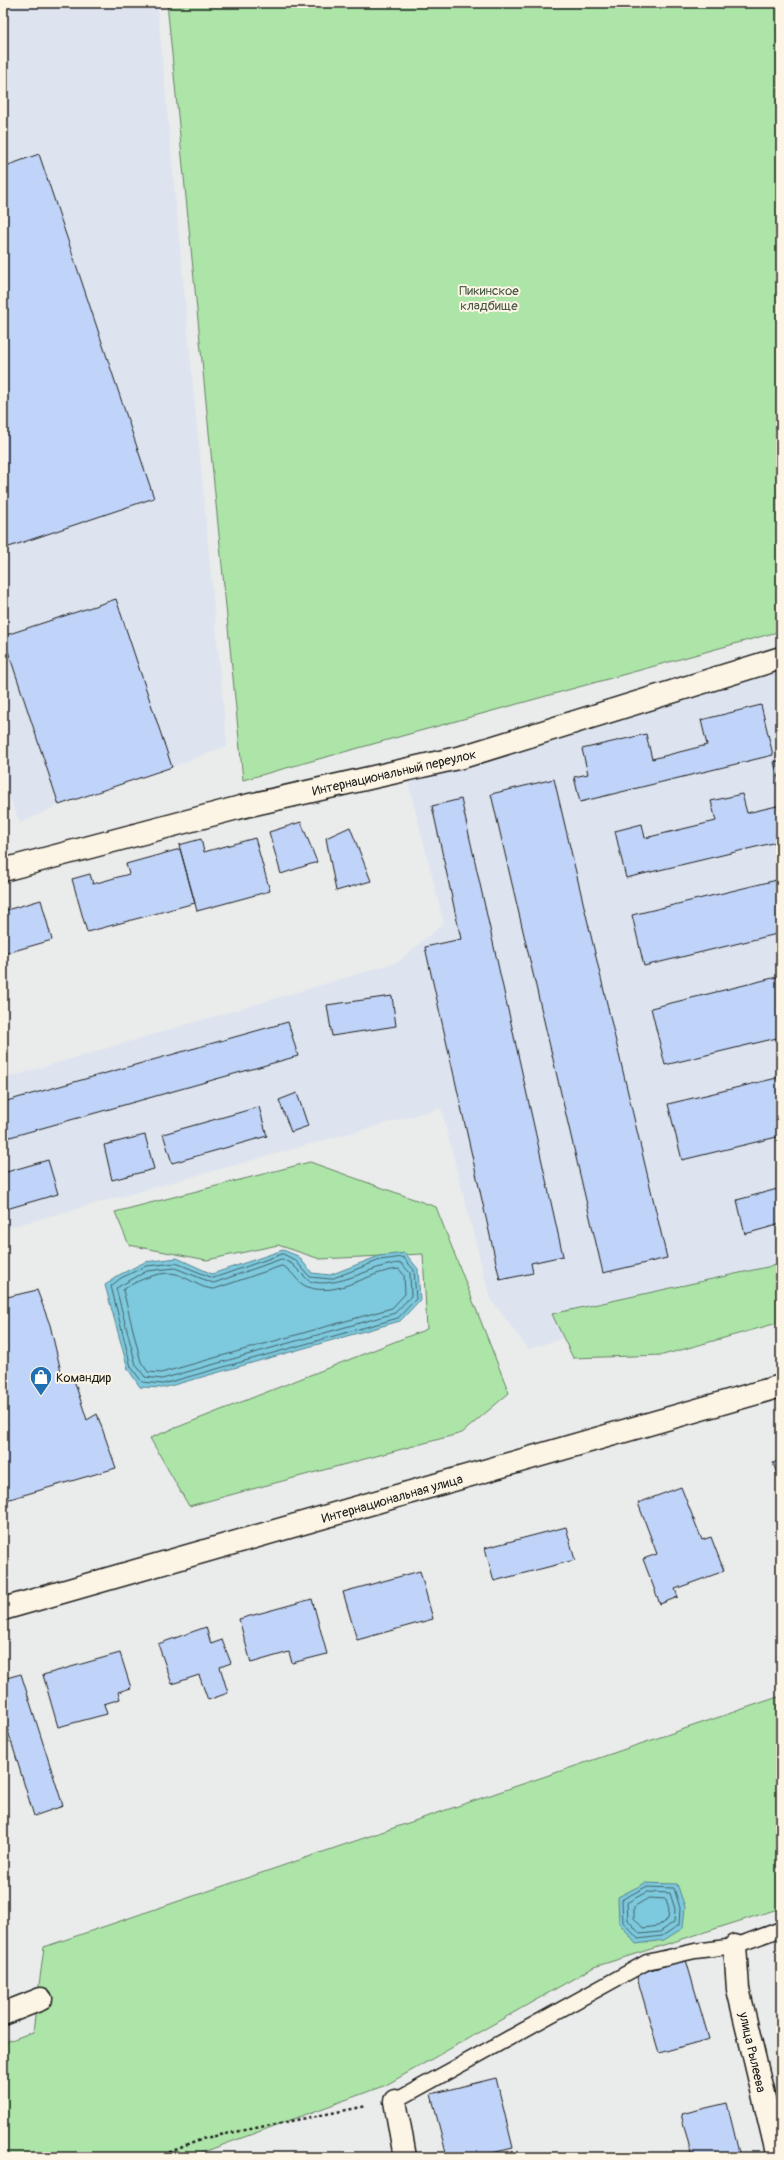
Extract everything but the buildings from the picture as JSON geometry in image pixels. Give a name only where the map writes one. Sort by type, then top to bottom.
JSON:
[{"type":"street","name":"Интернациональный переулок","points":[[3,870],[241,807],[462,758],[781,658]]},
{"type":"street","name":"Интернациональная улица","points":[[3,1609],[781,1386]]},
{"type":"street","name":"улица Рылеева","points":[[735,1946],[738,1989],[778,2157]]},
{"type":"street","points":[[3,2014],[40,1999]]},
{"type":"street","points":[[395,2100],[405,2157]]},
{"type":"lane","points":[[395,2100],[647,1962],[695,1951],[735,1946],[781,1929]]},
{"type":"path","points":[[158,2157],[205,2138],[395,2100]]},
{"type":"shaded area","points":[[3,3],[157,3],[227,746],[172,767],[59,805],[20,823],[3,781]]},
{"type":"shaded area","points":[[781,658],[781,1271],[528,1349],[490,1298],[441,1108],[3,1229],[3,1079],[398,962],[444,923],[405,770]]},
{"type":"green space","name":"Пикинское кладбище","points":[[167,3],[781,3],[781,631],[243,780]]},
{"type":"green space","points":[[310,1162],[436,1207],[509,1393],[462,1433],[189,1506],[150,1438],[427,1329],[423,1254],[320,1259],[278,1245],[207,1260],[129,1245],[115,1212]]},
{"type":"green space","points":[[781,1264],[781,1322],[663,1355],[573,1358],[552,1314]]},
{"type":"green space","points":[[781,1696],[781,1908],[594,1967],[386,2085],[190,2157],[3,2157],[3,2043],[33,2032],[44,1947]]},
{"type":"water","points":[[283,1250],[298,1256],[312,1273],[330,1275],[379,1256],[405,1253],[418,1269],[420,1300],[400,1321],[163,1388],[140,1387],[128,1369],[105,1285],[119,1275],[145,1262],[177,1258],[212,1274]]},
{"type":"water","points":[[645,1883],[677,1884],[685,1907],[683,1928],[664,1940],[636,1944],[619,1923],[618,1897]]},
{"type":"place","name":"Командир","points":[[41,1396]]}]
